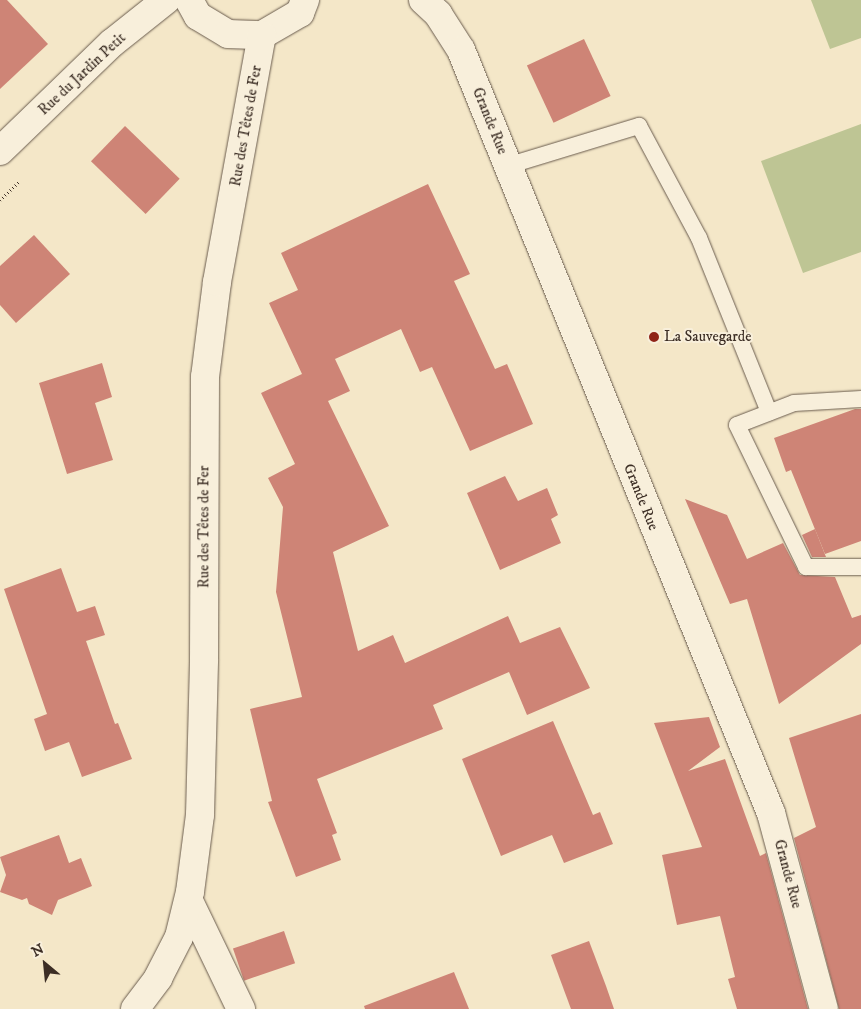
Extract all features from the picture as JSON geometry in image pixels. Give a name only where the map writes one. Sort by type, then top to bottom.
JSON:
[{"type":"street","name":"Rue du Jardin Petit","points":[[0,151],[112,43],[166,0]]},
{"type":"street","points":[[189,0],[198,16],[228,34],[262,35],[300,13],[305,0]]},
{"type":"street","name":"Grande Rue","points":[[423,0],[438,14],[461,50],[772,813],[824,1009]]},
{"type":"street","name":"Rue des Têtes de Fer","points":[[135,1009],[158,978],[179,937],[189,901],[200,815],[204,659],[204,377],[217,282],[262,35]]},
{"type":"street","points":[[189,901],[241,1009]]},
{"type":"lane","points":[[508,166],[640,126],[699,238],[769,412]]},
{"type":"lane","points":[[861,399],[794,403],[737,425],[806,567],[861,567]]},
{"type":"green space","points":[[811,0],[861,0],[861,38],[830,49]]},
{"type":"green space","points":[[861,124],[861,252],[803,273],[761,161]]},
{"type":"building","points":[[0,0],[7,0],[48,44],[0,89]]},
{"type":"building","points":[[584,39],[611,96],[554,123],[527,66]]},
{"type":"building","points":[[125,126],[180,179],[146,214],[91,161]]},
{"type":"building","points":[[428,184],[470,274],[454,281],[495,369],[507,364],[533,424],[470,451],[432,367],[420,372],[401,329],[335,359],[350,391],[328,401],[389,526],[333,552],[358,651],[393,635],[405,663],[508,616],[520,643],[560,627],[590,688],[527,715],[509,672],[433,705],[443,729],[317,779],[337,833],[332,835],[341,860],[296,877],[268,802],[272,801],[250,709],[302,697],[276,592],[283,507],[268,478],[295,464],[261,393],[302,374],[269,303],[298,290],[281,253]]},
{"type":"building","points":[[34,235],[70,274],[16,323],[0,305],[0,266]]},
{"type":"building","points":[[102,363],[112,397],[95,403],[113,460],[67,474],[39,383]]},
{"type":"building","points":[[855,409],[861,409],[861,541],[825,554],[791,470],[786,472],[774,438]]},
{"type":"building","points":[[505,476],[518,501],[547,488],[558,515],[551,519],[561,543],[500,570],[467,493]]},
{"type":"building","points":[[685,499],[727,515],[747,559],[783,543],[800,575],[835,577],[852,618],[861,615],[861,644],[779,704],[747,599],[730,604]]},
{"type":"building","points":[[815,529],[826,557],[812,557],[802,535]]},
{"type":"building","points":[[61,568],[77,612],[95,606],[105,635],[86,641],[115,724],[118,723],[132,759],[82,777],[69,742],[45,751],[34,719],[47,714],[4,589]]},
{"type":"building","points":[[861,714],[861,1009],[839,1009],[794,838],[816,827],[789,738]]},
{"type":"building","points":[[709,717],[720,747],[688,771],[725,759],[760,856],[766,853],[808,1009],[737,1009],[728,979],[735,977],[720,916],[677,925],[662,855],[702,847],[654,723]]},
{"type":"building","points":[[553,721],[593,815],[600,812],[613,844],[564,863],[552,835],[501,856],[462,759]]},
{"type":"building","points":[[59,835],[69,863],[81,858],[92,886],[58,900],[52,915],[29,904],[27,898],[22,900],[0,892],[6,875],[0,857]]},
{"type":"building","points":[[284,931],[295,963],[244,981],[233,949]]},
{"type":"building","points":[[589,941],[614,1009],[571,1009],[551,955]]},
{"type":"building","points":[[454,972],[469,1009],[365,1009],[364,1006]]},
{"type":"place","name":"La Sauvegarde","points":[[654,337]]}]
